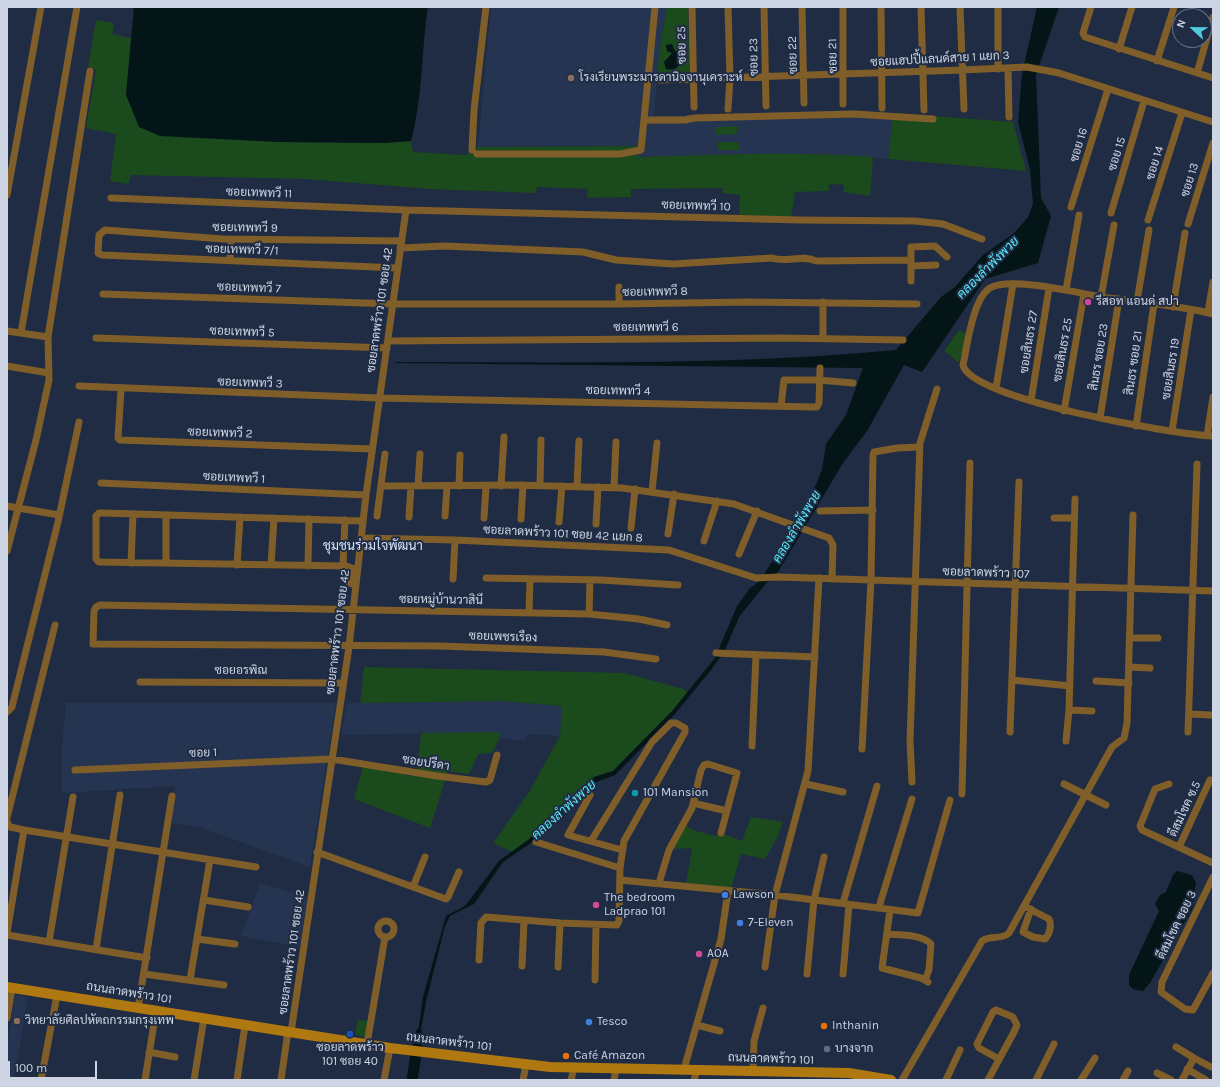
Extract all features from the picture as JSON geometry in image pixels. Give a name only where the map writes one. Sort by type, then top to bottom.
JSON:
[{"type":"street","points":[[7,195],[41,7]]},
{"type":"street","points":[[21,333],[77,7]]},
{"type":"street","points":[[486,7],[474,110],[474,152],[612,154],[637,152],[642,147],[655,7]]},
{"type":"street","name":"ซอย 25","points":[[692,7],[694,107]]},
{"type":"street","points":[[728,7],[730,78],[728,109]]},
{"type":"street","name":"ซอย 23","points":[[764,7],[766,106]]},
{"type":"street","name":"ซอย 22","points":[[802,7],[805,75],[804,103]]},
{"type":"street","name":"ซอย 21","points":[[843,7],[843,104]]},
{"type":"street","points":[[882,7],[882,108]]},
{"type":"street","points":[[921,7],[924,110]]},
{"type":"street","points":[[960,7],[964,109]]},
{"type":"street","points":[[998,7],[998,69]]},
{"type":"street","points":[[1092,7],[1084,35],[1157,61],[1213,78]]},
{"type":"street","points":[[1119,48],[1132,7]]},
{"type":"street","points":[[1157,61],[1174,7]]},
{"type":"street","points":[[1197,74],[1213,17]]},
{"type":"street","points":[[1009,117],[1011,67]]},
{"type":"street","name":"ซอยแฮปปี้แลนด์สาย 1 แยก 3","points":[[660,80],[924,72],[998,69],[1011,67],[1048,70],[1213,122]]},
{"type":"street","points":[[7,551],[50,380],[48,337],[90,71]]},
{"type":"street","name":"ซอย 16","points":[[1071,207],[1108,89]]},
{"type":"street","name":"ซอย 15","points":[[1111,213],[1144,101]]},
{"type":"street","name":"ซอย 14","points":[[1148,220],[1182,112]]},
{"type":"street","points":[[644,120],[854,114],[932,119]]},
{"type":"street","name":"ซอย 13","points":[[1188,224],[1213,143]]},
{"type":"street","name":"ซอยเทพทวี 11","points":[[110,198],[406,210]]},
{"type":"street","name":"ซอยเทพทวี 10","points":[[406,210],[799,220],[915,221],[943,224],[982,239]]},
{"type":"street","name":"ซอยลาดพร้าว 101 ซอย 42","points":[[280,1080],[289,1032],[349,647],[362,521],[406,210]]},
{"type":"street","points":[[1066,290],[1079,215]]},
{"type":"street","points":[[1101,297],[1114,225]]},
{"type":"street","name":"ซอยเทพทวี 9","points":[[98,243],[99,235],[105,230],[231,239],[401,244],[583,252],[616,260],[673,264],[772,258],[778,260],[811,258],[816,261],[936,265]]},
{"type":"street","points":[[1137,301],[1149,230]]},
{"type":"street","points":[[1173,307],[1185,233]]},
{"type":"street","points":[[230,260],[231,239]]},
{"type":"street","name":"ซอยเทพทวี 7/1","points":[[98,243],[97,252],[102,255],[397,268]]},
{"type":"street","points":[[911,281],[911,247],[935,246],[947,257]]},
{"type":"street","points":[[1213,282],[1210,313],[1050,288],[1013,284],[990,288],[977,304],[963,365],[967,373],[996,388],[1031,401],[1136,426],[1210,436],[1213,397]]},
{"type":"street","points":[[996,388],[1013,284]]},
{"type":"street","points":[[619,287],[619,304]]},
{"type":"street","name":"ซอยสินธร 27","points":[[1031,401],[1050,288]]},
{"type":"street","name":"ซอยเทพทวี 7","points":[[103,294],[393,304]]},
{"type":"street","name":"ซอยสินธร 25","points":[[1064,410],[1084,294]]},
{"type":"street","name":"สินธร ซอย 23","points":[[1100,418],[1119,299]]},
{"type":"street","name":"ซอยเทพทวี 8","points":[[393,304],[619,304],[747,302],[917,304]]},
{"type":"street","points":[[823,302],[823,338]]},
{"type":"street","name":"สินธร ซอย 21","points":[[1136,426],[1154,304]]},
{"type":"street","name":"ซอยสินธร 19","points":[[1172,431],[1191,310]]},
{"type":"street","points":[[7,331],[48,337]]},
{"type":"street","name":"ซอยเทพทวี 5","points":[[96,338],[388,345]]},
{"type":"street","name":"ซอยเทพทวี 6","points":[[388,345],[823,338],[903,340]]},
{"type":"street","points":[[7,366],[49,373]]},
{"type":"street","name":"ซอยเทพทวี 4","points":[[379,398],[817,407],[819,404],[820,368]]},
{"type":"street","points":[[781,406],[783,381],[819,380],[853,383]]},
{"type":"street","name":"ซอยเทพทวี 3","points":[[78,386],[121,389],[379,398]]},
{"type":"street","name":"ซอยเทพทวี 2","points":[[121,389],[118,438],[120,440],[372,449]]},
{"type":"street","points":[[912,782],[910,742],[920,447],[923,430],[937,389]]},
{"type":"street","points":[[7,712],[12,707],[59,515],[79,422]]},
{"type":"street","points":[[501,486],[504,437]]},
{"type":"street","points":[[540,486],[541,440]]},
{"type":"street","points":[[577,486],[579,441]]},
{"type":"street","points":[[614,487],[616,442]]},
{"type":"street","points":[[652,492],[657,442]]},
{"type":"street","points":[[862,749],[871,580],[872,456],[874,452],[896,448],[920,447]]},
{"type":"street","points":[[377,516],[385,454]]},
{"type":"street","points":[[409,517],[420,454]]},
{"type":"street","points":[[459,486],[460,455]]},
{"type":"street","points":[[962,794],[970,463]]},
{"type":"street","points":[[1188,732],[1194,591],[1197,464]]},
{"type":"street","points":[[1010,732],[1019,482]]},
{"type":"street","name":"ซอยเทพทวี 1","points":[[101,483],[366,495]]},
{"type":"street","points":[[521,520],[523,485]]},
{"type":"street","points":[[381,486],[523,485],[614,487],[717,501],[760,512],[824,535],[830,539],[832,544],[832,579]]},
{"type":"street","points":[[445,516],[447,486]]},
{"type":"street","points":[[484,518],[486,486]]},
{"type":"street","points":[[559,522],[562,486]]},
{"type":"street","points":[[596,524],[598,487]]},
{"type":"street","points":[[631,528],[635,489]]},
{"type":"street","points":[[668,534],[674,494]]},
{"type":"street","points":[[1066,741],[1070,686],[1075,499]]},
{"type":"street","points":[[704,541],[717,501]]},
{"type":"street","points":[[7,506],[59,515]]},
{"type":"street","points":[[820,511],[872,510]]},
{"type":"street","points":[[739,554],[760,512]]},
{"type":"street","points":[[356,581],[352,577],[352,568],[344,566],[131,563],[97,561],[97,514],[362,521]]},
{"type":"street","points":[[131,563],[132,514]]},
{"type":"street","points":[[166,515],[166,563]]},
{"type":"street","points":[[902,1080],[982,941],[989,937],[1000,939],[1009,934],[1028,908],[1112,747],[1124,738],[1127,723],[1133,515]]},
{"type":"street","points":[[237,565],[240,517]]},
{"type":"street","points":[[271,565],[274,518]]},
{"type":"street","points":[[1054,518],[1074,518]]},
{"type":"street","points":[[308,566],[309,519]]},
{"type":"street","points":[[344,566],[345,520]]},
{"type":"street","name":"ซอยลาดพร้าว 101 ซอย 42 แยก 8","points":[[361,538],[455,540],[669,550],[759,578]]},
{"type":"street","points":[[453,579],[455,540]]},
{"type":"street","name":"ซอยหมู่บ้านวาสินี","points":[[486,578],[678,585]]},
{"type":"street","name":"ซอยลาดพร้าว 107","points":[[759,578],[819,578],[1213,591]]},
{"type":"street","points":[[765,967],[775,895],[806,784],[808,771],[819,578]]},
{"type":"street","points":[[529,613],[530,580]]},
{"type":"street","points":[[589,614],[590,581]]},
{"type":"street","name":"ซอยหมู่บ้านวาสินี","points":[[349,647],[93,644],[94,611],[96,607],[100,605],[589,614],[639,618],[667,625]]},
{"type":"street","points":[[7,818],[55,625]]},
{"type":"street","points":[[1130,638],[1158,638]]},
{"type":"street","name":"ซอยเพชรเรือง","points":[[349,647],[441,646],[604,652],[656,659]]},
{"type":"street","points":[[716,653],[725,652],[756,655],[815,657]]},
{"type":"street","points":[[752,746],[756,655]]},
{"type":"street","points":[[1129,667],[1150,668]]},
{"type":"street","points":[[1012,680],[1070,686]]},
{"type":"street","name":"ซอยอรพิณ","points":[[140,682],[343,683]]},
{"type":"street","points":[[1096,682],[1128,683]]},
{"type":"street","points":[[1069,710],[1092,711]]},
{"type":"street","points":[[1189,714],[1210,715]]},
{"type":"street","points":[[479,960],[481,923],[486,918],[613,926],[619,921],[620,868],[624,841],[685,732],[684,728],[676,724],[671,724],[652,742],[591,841]]},
{"type":"street","name":"ซอยปรีดา","points":[[332,758],[437,776],[486,782],[490,780],[497,755]]},
{"type":"street","name":"ซอย 1","points":[[75,770],[332,758]]},
{"type":"street","points":[[659,883],[669,850],[693,803],[704,765],[708,764],[737,773],[721,833]]},
{"type":"street","name":"ดีสมโชค ซ.5","points":[[1179,847],[1210,780]]},
{"type":"street","points":[[806,784],[843,792]]},
{"type":"street","points":[[1064,784],[1106,805]]},
{"type":"street","points":[[1169,784],[1155,789],[1140,826],[1142,830],[1213,863]]},
{"type":"street","points":[[843,974],[846,904],[877,786]]},
{"type":"street","points":[[96,949],[120,795]]},
{"type":"street","points":[[590,795],[568,835],[622,850]]},
{"type":"street","points":[[138,1008],[172,796]]},
{"type":"street","points":[[49,942],[73,797]]},
{"type":"street","points":[[879,908],[912,799]]},
{"type":"street","points":[[620,880],[775,895],[913,913],[918,911],[950,800]]},
{"type":"street","points":[[693,803],[727,811]]},
{"type":"street","points":[[7,822],[10,827],[24,830],[256,867]]},
{"type":"street","points":[[24,830],[7,934],[147,958]]},
{"type":"street","points":[[536,842],[620,868]]},
{"type":"street","points":[[317,852],[447,899],[458,872]]},
{"type":"street","points":[[413,887],[425,857]]},
{"type":"street","points":[[807,974],[814,900],[824,857]]},
{"type":"street","points":[[190,980],[210,860]]},
{"type":"street","name":"ดีสมโชค ซอย 3","points":[[1213,877],[1162,982],[1161,992],[1190,1011],[1196,1007],[1213,973]]},
{"type":"street","points":[[684,1069],[721,939],[728,891]]},
{"type":"street","points":[[204,900],[248,907]]},
{"type":"street","points":[[1028,908],[1050,921],[1050,928],[1045,939],[1033,937],[1023,932],[1028,908]]},
{"type":"street","points":[[887,934],[915,936],[928,941],[931,944],[930,970],[927,981],[913,975],[883,969],[887,934],[890,910]]},
{"type":"street","points":[[522,966],[524,920]]},
{"type":"street","points":[[558,967],[560,923]]},
{"type":"street","points":[[595,980],[596,925]]},
{"type":"street","points":[[367,1044],[385,937]]},
{"type":"street","points":[[197,939],[235,944]]},
{"type":"street","points":[[144,974],[224,984]]},
{"type":"street","points":[[7,1018],[9,987]]},
{"type":"street","name":"ถนนลาดพร้าว 101","points":[[9,987],[390,1048],[526,1065],[574,1068],[753,1071],[792,1076],[862,1077],[892,1080]]},
{"type":"street","points":[[41,1080],[57,995]]},
{"type":"street","points":[[753,1071],[754,1041],[763,1008]]},
{"type":"street","points":[[988,1080],[1017,1025],[1013,1017],[996,1010],[993,1012],[977,1044],[979,1048],[999,1059]]},
{"type":"street","points":[[144,1080],[156,1011]]},
{"type":"street","points":[[194,1080],[204,1018]]},
{"type":"street","points":[[236,1080],[245,1025]]},
{"type":"street","points":[[697,1025],[720,1031]]},
{"type":"street","points":[[1036,1080],[1054,1044]]},
{"type":"street","points":[[1176,1047],[1211,1067]]},
{"type":"street","points":[[384,1080],[390,1048]]},
{"type":"street","points":[[946,1080],[960,1050]]},
{"type":"street","points":[[149,1052],[175,1057]]},
{"type":"street","points":[[1081,1080],[1094,1058]]},
{"type":"street","points":[[1182,1080],[1194,1058]]},
{"type":"street","points":[[524,1080],[526,1065]]},
{"type":"street","points":[[572,1080],[574,1068]]},
{"type":"street","points":[[614,1080],[616,1069]]},
{"type":"street","points":[[1187,1069],[1206,1080]]},
{"type":"street","points":[[694,1080],[697,1070]]},
{"type":"street","points":[[1123,1080],[1128,1072]]},
{"type":"street","points":[[1157,1073],[1171,1080]]},
{"type":"shaded area","name":"โรงเรียนพระมารดานิจจานุเคราะห์","points":[[491,7],[667,7],[660,46],[654,116],[855,110],[893,113],[888,159],[842,155],[745,154],[637,157],[637,146],[478,147]]},
{"type":"shaded area","points":[[501,701],[562,706],[560,736],[528,734],[526,740],[499,739],[499,732],[341,735],[347,703]]},
{"type":"shaded area","points":[[66,703],[336,703],[310,867],[199,827],[171,823],[175,786],[62,793],[62,747]]},
{"type":"shaded area","points":[[260,883],[307,897],[300,947],[241,936]]},
{"type":"shaded area","name":"วิทยาลัยศิลปหัตถกรรมกรุงเทพ","points":[[15,995],[28,997],[14,1080],[7,1080],[7,1045]]},
{"type":"green space","points":[[667,7],[688,7],[689,76],[657,77],[660,46]]},
{"type":"green space","points":[[96,20],[114,23],[112,34],[131,38],[126,95],[279,142],[384,143],[411,141],[413,152],[466,155],[478,147],[638,146],[638,157],[814,154],[873,157],[870,196],[843,192],[844,185],[829,184],[829,191],[795,192],[791,217],[739,215],[740,195],[722,193],[723,188],[631,189],[631,197],[587,198],[588,189],[537,187],[536,193],[429,189],[306,179],[131,175],[128,184],[110,181],[116,134],[86,128],[96,70],[88,66]]},
{"type":"green space","points":[[893,113],[1013,122],[1026,171],[888,159]]},
{"type":"green space","points":[[737,126],[737,134],[716,135],[716,127]]},
{"type":"green space","points":[[718,142],[739,142],[739,150],[718,150]]},
{"type":"green space","points":[[959,330],[967,334],[959,363],[944,351]]},
{"type":"green space","points":[[364,667],[624,673],[684,689],[687,693],[673,710],[613,771],[594,777],[528,840],[512,852],[493,843],[529,792],[560,736],[562,706],[501,701],[360,703]]},
{"type":"green space","points":[[500,732],[499,739],[492,753],[478,754],[469,774],[448,771],[430,828],[354,799],[363,766],[416,777],[421,733]]},
{"type":"green space","points":[[751,817],[783,822],[777,838],[765,859],[741,854],[731,889],[686,884],[692,848],[674,849],[685,825],[693,830],[715,836],[721,833],[742,841]]},
{"type":"green space","points":[[358,1020],[369,1021],[366,1037],[355,1035]]},
{"type":"water","points":[[134,7],[428,7],[418,108],[411,141],[384,143],[279,142],[160,136],[139,127],[126,95]]},
{"type":"water","points":[[1037,7],[1059,7],[1036,75],[1041,198],[1051,216],[1038,263],[985,279],[922,372],[904,365],[867,431],[843,463],[778,572],[767,582],[739,617],[725,650],[711,670],[673,716],[615,775],[594,783],[531,843],[503,862],[474,904],[450,916],[445,926],[426,1002],[419,1040],[417,1040],[423,997],[446,916],[465,906],[499,861],[528,840],[594,777],[613,771],[673,710],[715,658],[737,606],[750,588],[756,584],[765,573],[808,503],[822,470],[826,444],[846,415],[863,368],[395,362],[709,361],[771,359],[896,350],[941,297],[955,287],[983,255],[1014,233],[1028,217],[1033,204],[1030,170],[1018,122],[1022,74]]},
{"type":"water","points":[[672,44],[675,51],[680,52],[682,61],[676,68],[669,70],[666,69],[664,62],[672,53],[667,51],[666,45]]},
{"type":"water","points":[[1177,871],[1192,875],[1196,883],[1192,909],[1150,983],[1143,991],[1133,989],[1129,985],[1129,975],[1159,911],[1155,904],[1160,895],[1166,892],[1173,875]]},
{"type":"waterway","name":"คลองลำพังพวย","points":[[417,1048],[419,1032]]},
{"type":"waterway","name":"คลองลำพังพวย","points":[[412,1080],[417,1048]]},
{"type":"place","name":"โรงเรียนพระมารดานิจจานุเคราะห์","points":[[571,78]]},
{"type":"place","name":"รีสอท แอนด่ สปา","points":[[1088,302]]},
{"type":"place","name":"101 Mansion","points":[[635,793]]},
{"type":"place","name":"Lawson","points":[[725,895]]},
{"type":"place","name":"The bedroom Ladprao 101","points":[[596,905]]},
{"type":"place","name":"7-Eleven","points":[[740,923]]},
{"type":"place","name":"AOA","points":[[699,954]]},
{"type":"place","name":"วิทยาลัยศิลปหัตถกรรมกรุงเทพ","points":[[17,1021]]},
{"type":"place","name":"Tesco","points":[[589,1022]]},
{"type":"place","name":"Inthanin","points":[[824,1026]]},
{"type":"place","name":"ซอยลาดพร้าว 101 ซอย 40","points":[[350,1034]]},
{"type":"place","name":"บางจาก","points":[[827,1049]]},
{"type":"place","name":"Café Amazon","points":[[566,1056]]},
{"type":"district","name":"ชุมชนร่วมใจพัฒนา","points":[[373,546]]}]
